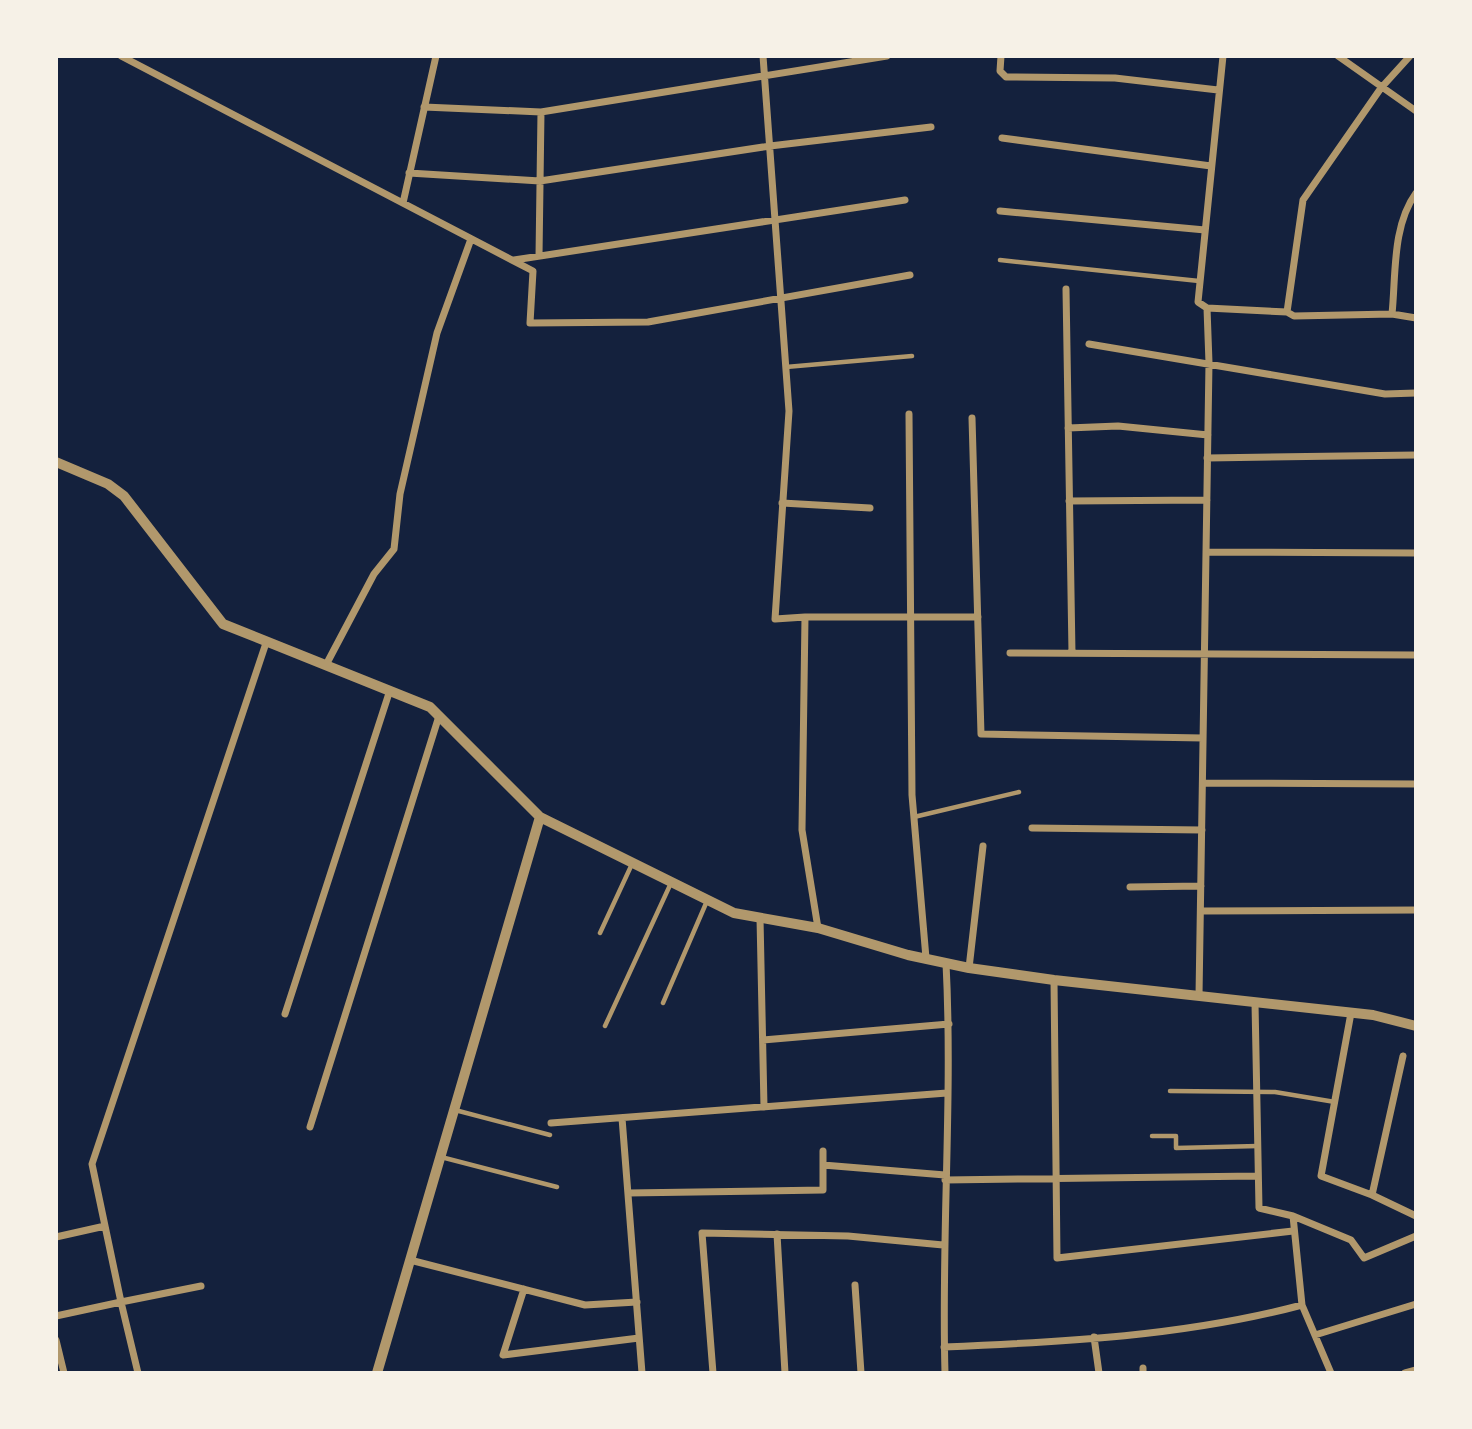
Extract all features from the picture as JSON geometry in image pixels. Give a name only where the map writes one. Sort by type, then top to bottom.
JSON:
[{"type":"street","points":[[121,56],[533,271],[530,323],[648,321],[910,275]]},
{"type":"street","points":[[403,203],[436,56]]},
{"type":"street","points":[[763,56],[789,411],[775,619],[978,617]]},
{"type":"street","points":[[424,107],[541,112],[887,56]]},
{"type":"street","points":[[1001,56],[1000,71],[1006,77],[1115,78],[1218,90]]},
{"type":"street","points":[[1223,56],[1198,302],[1207,308],[1287,312],[1294,316],[1392,314],[1416,318]]},
{"type":"street","points":[[1338,56],[1416,111]]},
{"type":"street","points":[[1287,312],[1303,200],[1381,88],[1410,56]]},
{"type":"street","points":[[539,256],[541,112]]},
{"type":"street","points":[[409,173],[540,181],[770,146],[931,127]]},
{"type":"street","points":[[1002,138],[1211,166]]},
{"type":"street","points":[[1392,314],[1399,235],[1406,207],[1416,193]]},
{"type":"street","points":[[513,261],[905,200]]},
{"type":"street","points":[[1000,211],[1205,230]]},
{"type":"street","points":[[327,663],[374,575],[394,548],[400,494],[437,333],[471,239]]},
{"type":"street","points":[[1066,289],[1072,653]]},
{"type":"street","points":[[1199,996],[1209,363],[1207,308]]},
{"type":"street","points":[[1089,344],[1385,394],[1416,393]]},
{"type":"street","points":[[909,414],[914,817],[926,958]]},
{"type":"street","points":[[972,418],[981,734],[1203,738]]},
{"type":"street","points":[[1068,428],[1118,426],[1208,435]]},
{"type":"street","points":[[1207,458],[1416,455]]},
{"type":"street","points":[[56,462],[108,484],[124,496],[223,624],[327,663],[430,707],[540,817],[734,913],[818,928],[969,968],[1351,1013],[1416,1026]]},
{"type":"street","points":[[1069,501],[1207,500]]},
{"type":"street","points":[[782,503],[870,508]]},
{"type":"street","points":[[1206,552],[1416,554]]},
{"type":"street","points":[[805,617],[802,830],[818,928]]},
{"type":"street","points":[[138,1373],[92,1164],[266,642]]},
{"type":"street","points":[[1010,653],[1416,655]]},
{"type":"street","points":[[285,1014],[390,690]]},
{"type":"street","points":[[310,1127],[439,716]]},
{"type":"street","points":[[1203,783],[1416,783]]},
{"type":"street","points":[[377,1373],[540,817]]},
{"type":"street","points":[[1032,828],[1202,830]]},
{"type":"street","points":[[969,968],[983,846]]},
{"type":"street","points":[[1130,887],[1201,886]]},
{"type":"street","points":[[1201,911],[1416,911]]},
{"type":"street","points":[[760,918],[764,1107]]},
{"type":"street","points":[[945,1373],[943,1245],[949,1024],[946,963]]},
{"type":"street","points":[[1054,980],[1057,1258],[1293,1231]]},
{"type":"street","points":[[1255,1003],[1259,1208],[1293,1216],[1351,1240],[1364,1258],[1416,1236]]},
{"type":"street","points":[[1351,1013],[1321,1176],[1372,1195],[1416,1216]]},
{"type":"street","points":[[764,1040],[949,1024]]},
{"type":"street","points":[[1372,1195],[1403,1056]]},
{"type":"street","points":[[551,1124],[947,1093]]},
{"type":"street","points":[[622,1118],[642,1373]]},
{"type":"street","points":[[628,1193],[823,1190],[823,1152]]},
{"type":"street","points":[[823,1165],[945,1177],[1258,1176]]},
{"type":"street","points":[[1293,1216],[1302,1306],[1331,1373]]},
{"type":"street","points":[[56,1237],[106,1226]]},
{"type":"street","points":[[713,1373],[702,1233],[848,1236],[943,1245]]},
{"type":"street","points":[[777,1234],[785,1373]]},
{"type":"street","points":[[410,1260],[584,1305],[636,1302]]},
{"type":"street","points":[[855,1285],[861,1373]]},
{"type":"street","points":[[56,1316],[201,1286]]},
{"type":"street","points":[[524,1289],[503,1355],[639,1338]]},
{"type":"street","points":[[1315,1335],[1416,1304]]},
{"type":"street","points":[[944,1347],[1049,1343],[1205,1327],[1302,1306]]},
{"type":"street","points":[[1094,1337],[1099,1373]]},
{"type":"street","points":[[56,1340],[64,1373]]},
{"type":"street","points":[[1405,1373],[1416,1370]]},
{"type":"lane","points":[[1000,260],[1200,281]]},
{"type":"lane","points":[[785,368],[912,356]]},
{"type":"lane","points":[[914,817],[1019,792]]},
{"type":"lane","points":[[600,933],[632,862]]},
{"type":"lane","points":[[605,1026],[671,882]]},
{"type":"lane","points":[[663,1003],[707,900]]},
{"type":"lane","points":[[1170,1091],[1256,1092],[1335,1102]]},
{"type":"lane","points":[[454,1110],[550,1135]]},
{"type":"lane","points":[[1152,1136],[1176,1136],[1176,1148],[1258,1146]]},
{"type":"lane","points":[[440,1157],[557,1187]]}]
